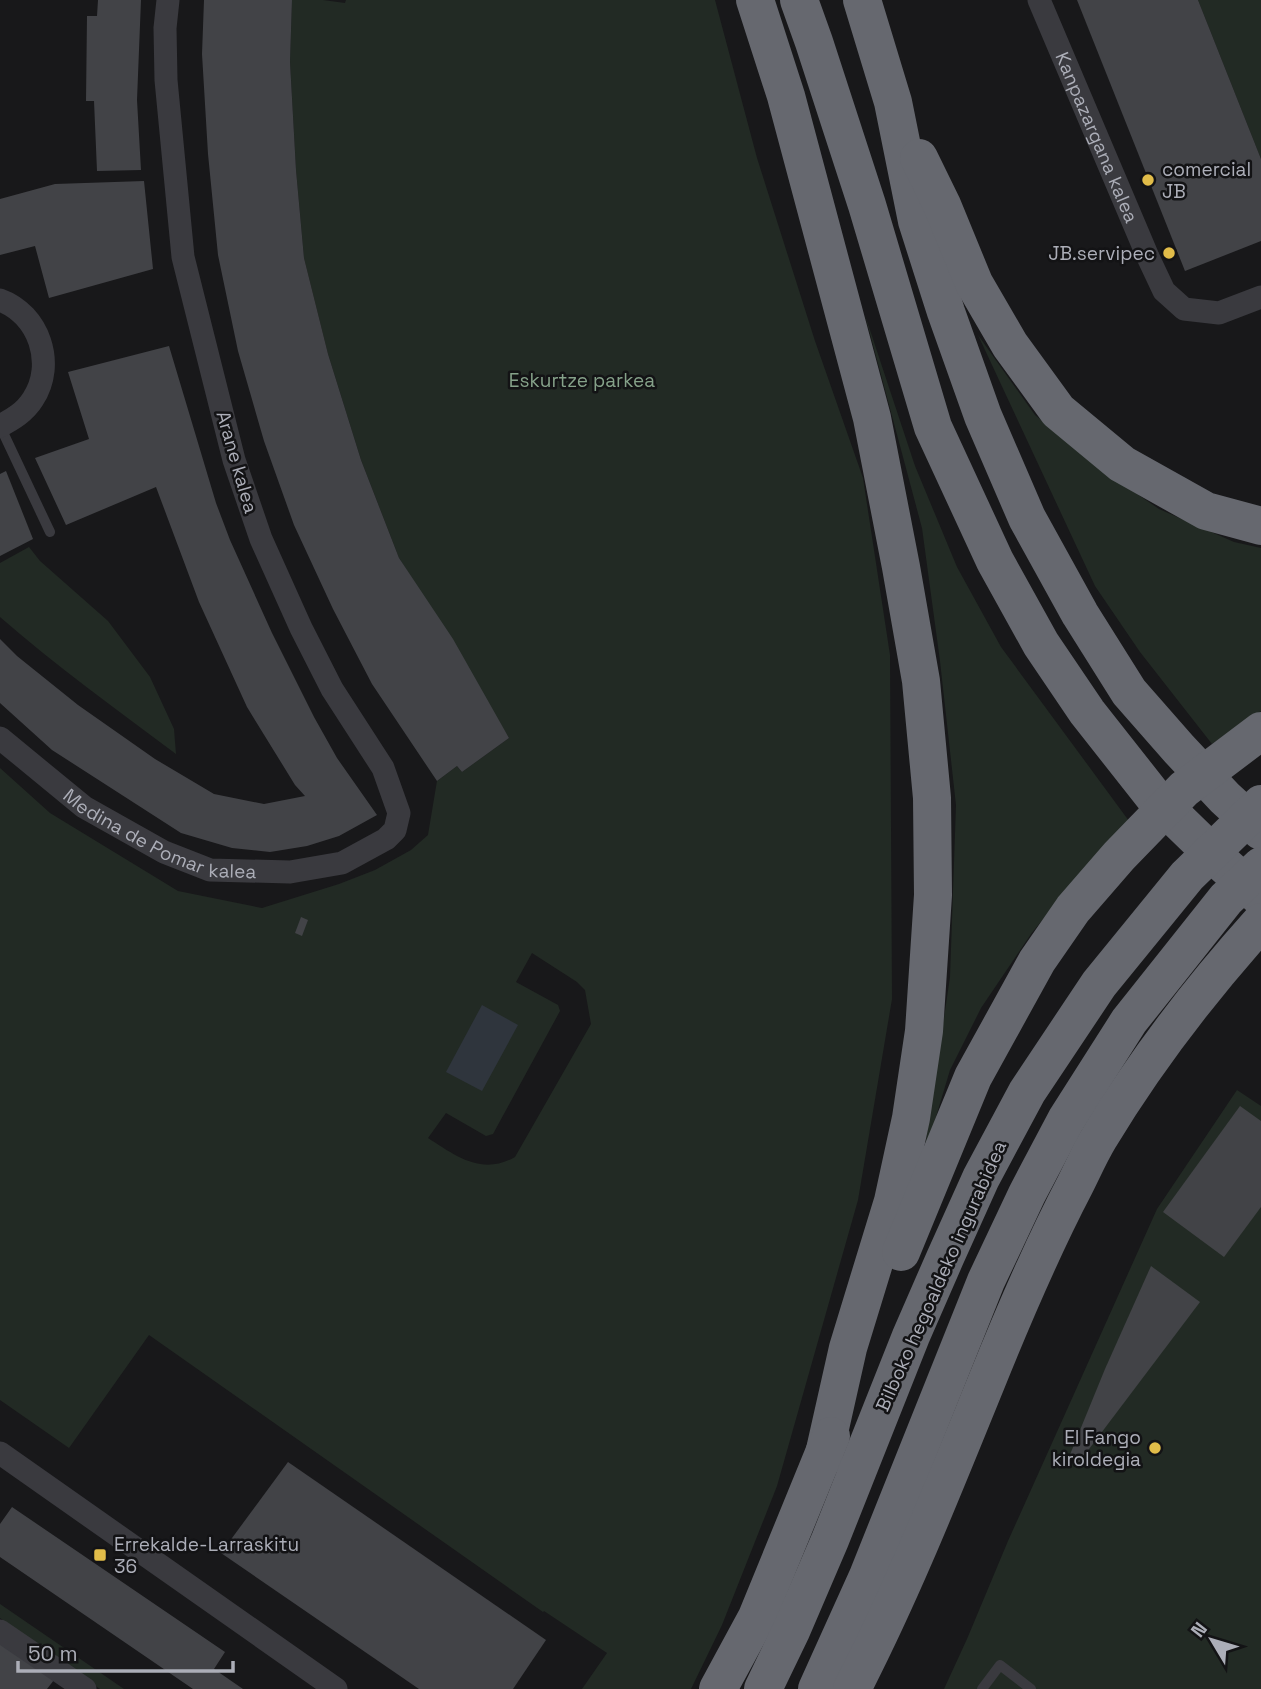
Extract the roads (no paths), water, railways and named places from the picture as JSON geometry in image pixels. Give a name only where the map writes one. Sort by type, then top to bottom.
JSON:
[{"type":"highway","points":[[755,0],[790,109],[872,418],[921,681],[932,799],[931,936],[924,1031],[911,1118],[893,1201],[848,1348],[823,1459]]},
{"type":"highway","points":[[799,0],[867,205],[933,427],[995,561],[1041,644],[1087,712],[1154,797],[1261,898]]},
{"type":"highway","points":[[863,0],[893,102],[917,221],[983,416],[1027,518],[1080,614],[1129,692],[1179,750],[1261,831]]},
{"type":"highway","points":[[893,102],[942,205],[974,283],[1010,345],[1058,411],[1122,464],[1206,511],[1261,526]]},
{"type":"highway","points":[[718,1689],[757,1617],[823,1459],[906,1237],[974,1077],[1037,961],[1073,909],[1119,856],[1184,789],[1261,730]]},
{"type":"highway","name":"Bilboko hegoaldeko ingurabidea","points":[[763,1689],[791,1632],[830,1540],[945,1258],[981,1178],[1027,1092],[1099,984],[1187,876],[1261,804]]},
{"type":"highway","points":[[817,1689],[868,1576],[986,1282],[1066,1119],[1129,1021],[1226,899],[1261,866]]},
{"type":"highway","points":[[852,1689],[938,1500],[1019,1302],[1098,1139],[1156,1050],[1214,974],[1261,922]]},
{"type":"street","name":"Arane kalea","points":[[169,0],[166,80],[183,257],[234,460],[261,539],[301,628],[332,689],[383,768],[399,813],[395,830],[386,839],[342,863]]},
{"type":"street","name":"Kanpazargana kalea","points":[[1039,0],[1164,291],[1184,309],[1219,313],[1261,297]]},
{"type":"street","points":[[0,300],[10,303],[27,317],[38,336],[44,357],[42,379],[33,399],[19,415],[0,426]]},
{"type":"street","name":"Medina de Pomar kalea","points":[[0,738],[84,807],[163,852],[209,870],[290,872],[342,863]]},
{"type":"street","points":[[0,1453],[336,1689]]},
{"type":"street","points":[[0,1631],[85,1689]]},
{"type":"lane","points":[[0,426],[50,532]]},
{"type":"lane","points":[[982,1689],[1000,1665],[1031,1689]]},
{"type":"place","name":"comercial JB","points":[[1148,180]]},
{"type":"place","name":"JB.servipec","points":[[1169,253]]},
{"type":"place","name":"El Fango kiroldegia","points":[[1155,1448]]},
{"type":"place","name":"Errekalde-Larraskitu 36","points":[[100,1555]]},
{"type":"park label","name":"Eskurtze parkea","points":[[582,380]]}]
